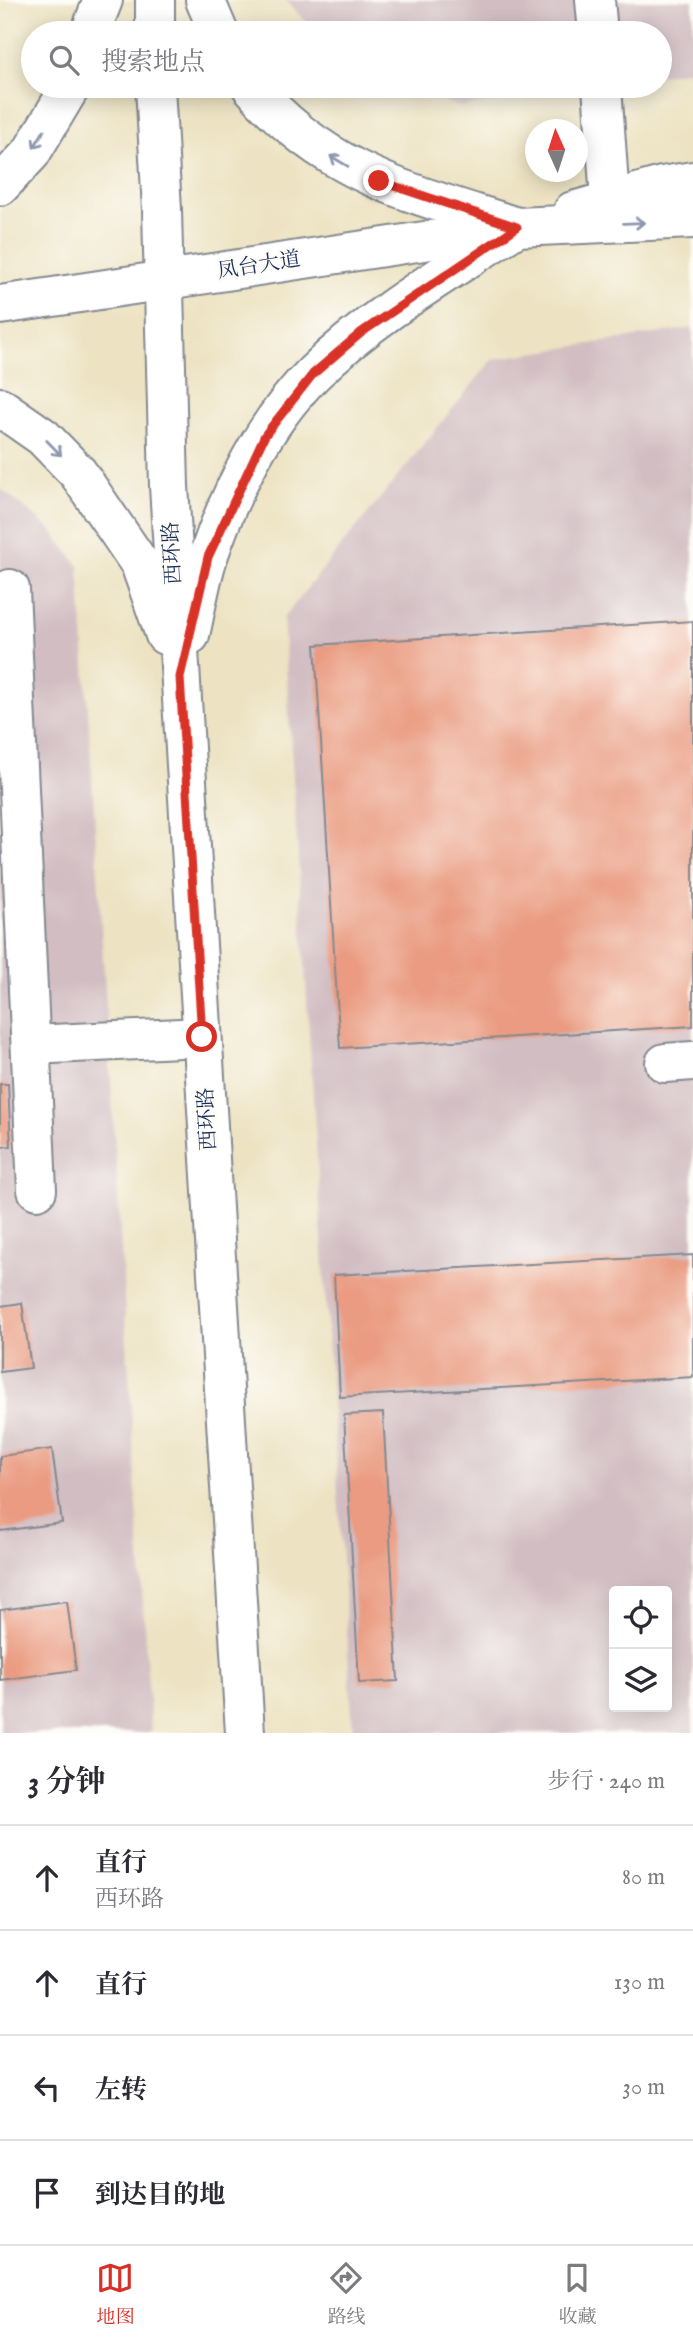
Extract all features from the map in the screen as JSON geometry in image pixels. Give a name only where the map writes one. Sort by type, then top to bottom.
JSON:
[{"type":"main road","points":[[95,21],[103,0]]},
{"type":"main road","points":[[155,0],[155,21]]},
{"type":"main road","points":[[205,0],[214,21]]},
{"type":"main road","points":[[595,0],[597,21]]},
{"type":"main road","points":[[0,186],[31,153],[64,98]]},
{"type":"main road","name":"西环路","points":[[156,98],[164,280],[169,486],[245,1733]]},
{"type":"main road","points":[[261,98],[278,118],[345,165],[379,181],[517,227]]},
{"type":"main road","points":[[603,98],[610,200]]},
{"type":"main road","name":"凤台大道","points":[[517,227],[662,186],[693,181]]},
{"type":"main road","name":"凤台大道","points":[[0,305],[517,227],[693,219]]},
{"type":"main road","points":[[180,677],[208,557],[265,435],[313,374],[362,332],[517,227]]},
{"type":"main road","points":[[0,407],[43,437],[78,473],[103,508],[140,564],[180,677]]},
{"type":"main road","points":[[10,589],[37,1189]]},
{"type":"main road","points":[[31,1045],[202,1037]]},
{"type":"shaded area","points":[[285,0],[693,0],[693,70],[672,73],[672,21],[305,21]]},
{"type":"shaded area","points":[[436,98],[517,98],[460,107]]},
{"type":"shaded area","points":[[693,328],[693,1733],[353,1733],[283,618],[493,359]]},
{"type":"shaded area","points":[[0,488],[50,529],[79,566],[151,1733],[0,1733]]},
{"type":"building","points":[[693,621],[693,1026],[340,1048],[315,645]]},
{"type":"building","points":[[0,1084],[8,1084],[11,1146],[0,1147]]},
{"type":"building","points":[[693,1255],[693,1377],[340,1397],[334,1275]]},
{"type":"building","points":[[22,1303],[31,1368],[0,1372],[0,1306]]},
{"type":"building","points":[[383,1413],[398,1681],[359,1683],[344,1415]]},
{"type":"building","points":[[52,1449],[62,1523],[0,1531],[0,1456]]},
{"type":"building","points":[[67,1601],[76,1670],[0,1680],[0,1610]]},
{"type":"route","points":[[202,1037],[180,677],[208,557],[236,492],[265,435],[313,374],[362,332],[517,227],[379,181]]}]
